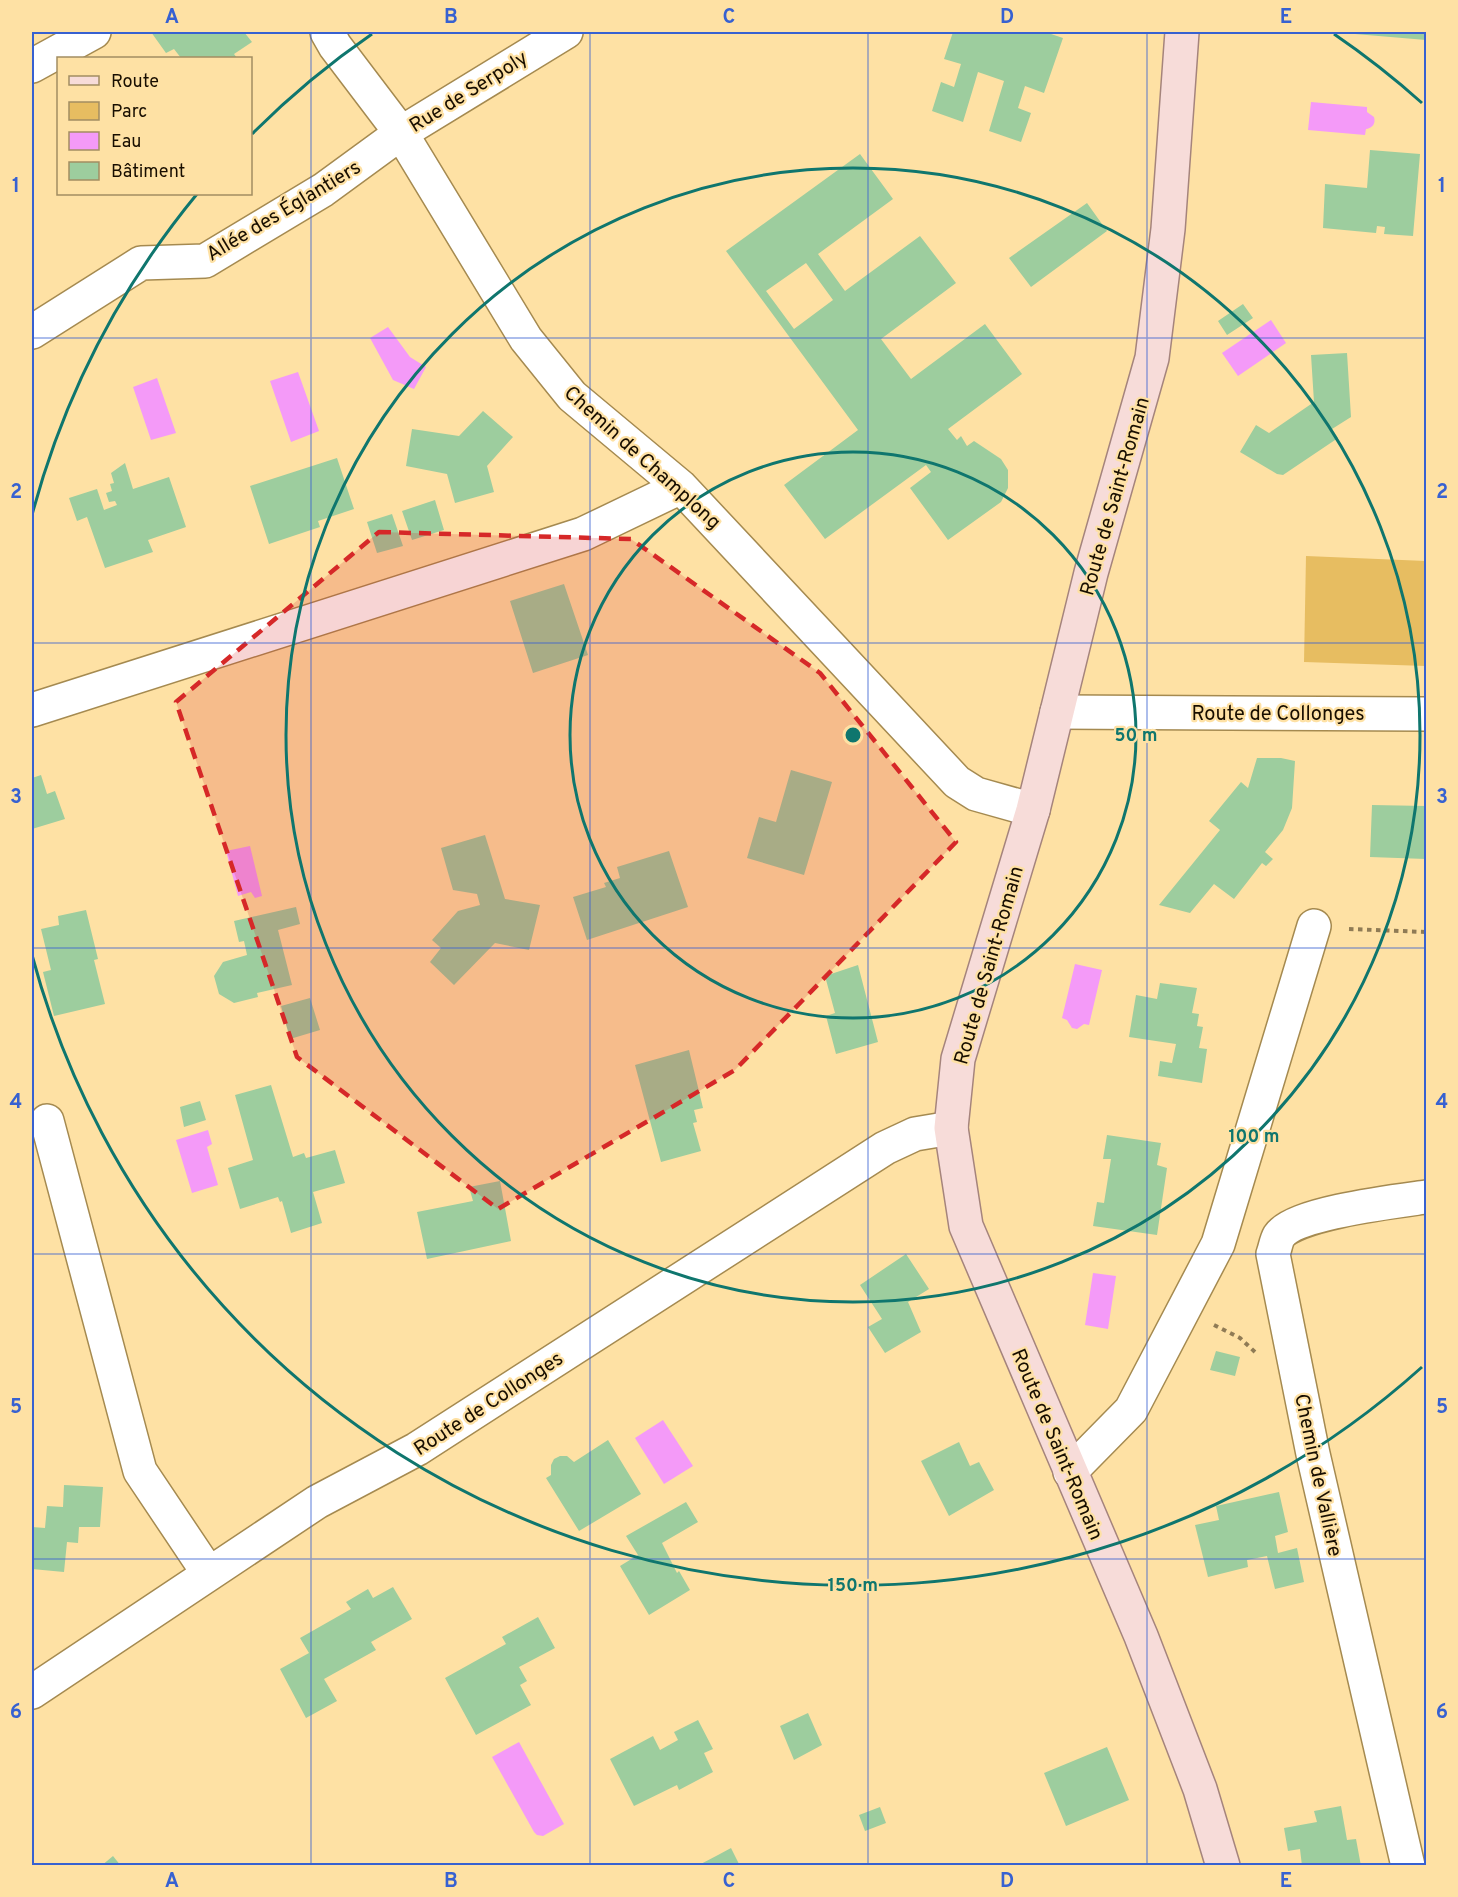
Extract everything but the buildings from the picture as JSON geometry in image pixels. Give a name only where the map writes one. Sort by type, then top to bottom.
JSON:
[{"type":"main road","name":"Route de Saint-Romain","points":[[1182,32],[1168,229],[1152,358],[1091,573],[1033,810],[958,1059],[951,1128],[966,1226],[1141,1636],[1200,1789],[1223,1866]]},
{"type":"street","points":[[32,66],[94,32]]},
{"type":"street","name":"Chemin de Champlong","points":[[327,32],[335,46],[401,133],[526,339],[572,396],[681,487],[957,782],[976,794],[1033,810]]},
{"type":"street","name":"Rue de Serpoly","points":[[401,133],[566,32]]},
{"type":"street","name":"Allée des Églantiers","points":[[32,332],[141,263],[205,261],[323,190],[401,133]]},
{"type":"street","points":[[32,710],[583,534],[681,487]]},
{"type":"street","name":"Route de Collonges","points":[[1057,712],[1426,714]]},
{"type":"street","points":[[1070,1472],[1131,1410],[1218,1244],[1314,926]]},
{"type":"street","points":[[47,1121],[140,1471],[209,1574]]},
{"type":"street","name":"Route de Collonges","points":[[32,1692],[317,1502],[417,1449],[885,1148],[915,1134],[951,1128]]},
{"type":"street","name":"Chemin de Vallière","points":[[1408,1866],[1313,1454],[1273,1254],[1279,1236],[1292,1226],[1343,1209],[1426,1197]]},
{"type":"path","points":[[1314,926],[1386,932],[1426,932]]},
{"type":"path","points":[[1184,1310],[1240,1338],[1261,1358]]},
{"type":"highlighted area","points":[[379,532],[631,539],[820,673],[956,842],[735,1070],[498,1209],[297,1057],[176,702]]},
{"type":"green space","points":[[1306,556],[1426,561],[1426,666],[1304,662]]},
{"type":"water","points":[[1311,102],[1367,107],[1367,112],[1374,117],[1374,124],[1366,129],[1365,135],[1308,130]]},
{"type":"water","points":[[1271,320],[1286,343],[1238,376],[1222,353]]},
{"type":"water","points":[[388,327],[410,357],[426,367],[414,389],[393,380],[370,338]]},
{"type":"water","points":[[298,372],[319,431],[291,442],[270,381]]},
{"type":"water","points":[[157,378],[176,433],[151,440],[133,387]]},
{"type":"water","points":[[250,846],[262,896],[255,898],[251,892],[238,896],[226,851]]},
{"type":"water","points":[[1075,964],[1102,970],[1089,1025],[1084,1024],[1077,1029],[1072,1028],[1067,1020],[1062,1018]]},
{"type":"water","points":[[208,1130],[212,1144],[207,1147],[218,1185],[192,1193],[176,1140]]},
{"type":"water","points":[[1093,1273],[1116,1276],[1108,1329],[1085,1325]]},
{"type":"water","points":[[663,1420],[693,1466],[664,1484],[635,1438]]},
{"type":"water","points":[[519,1742],[564,1824],[543,1836],[534,1832],[492,1757]]}]
